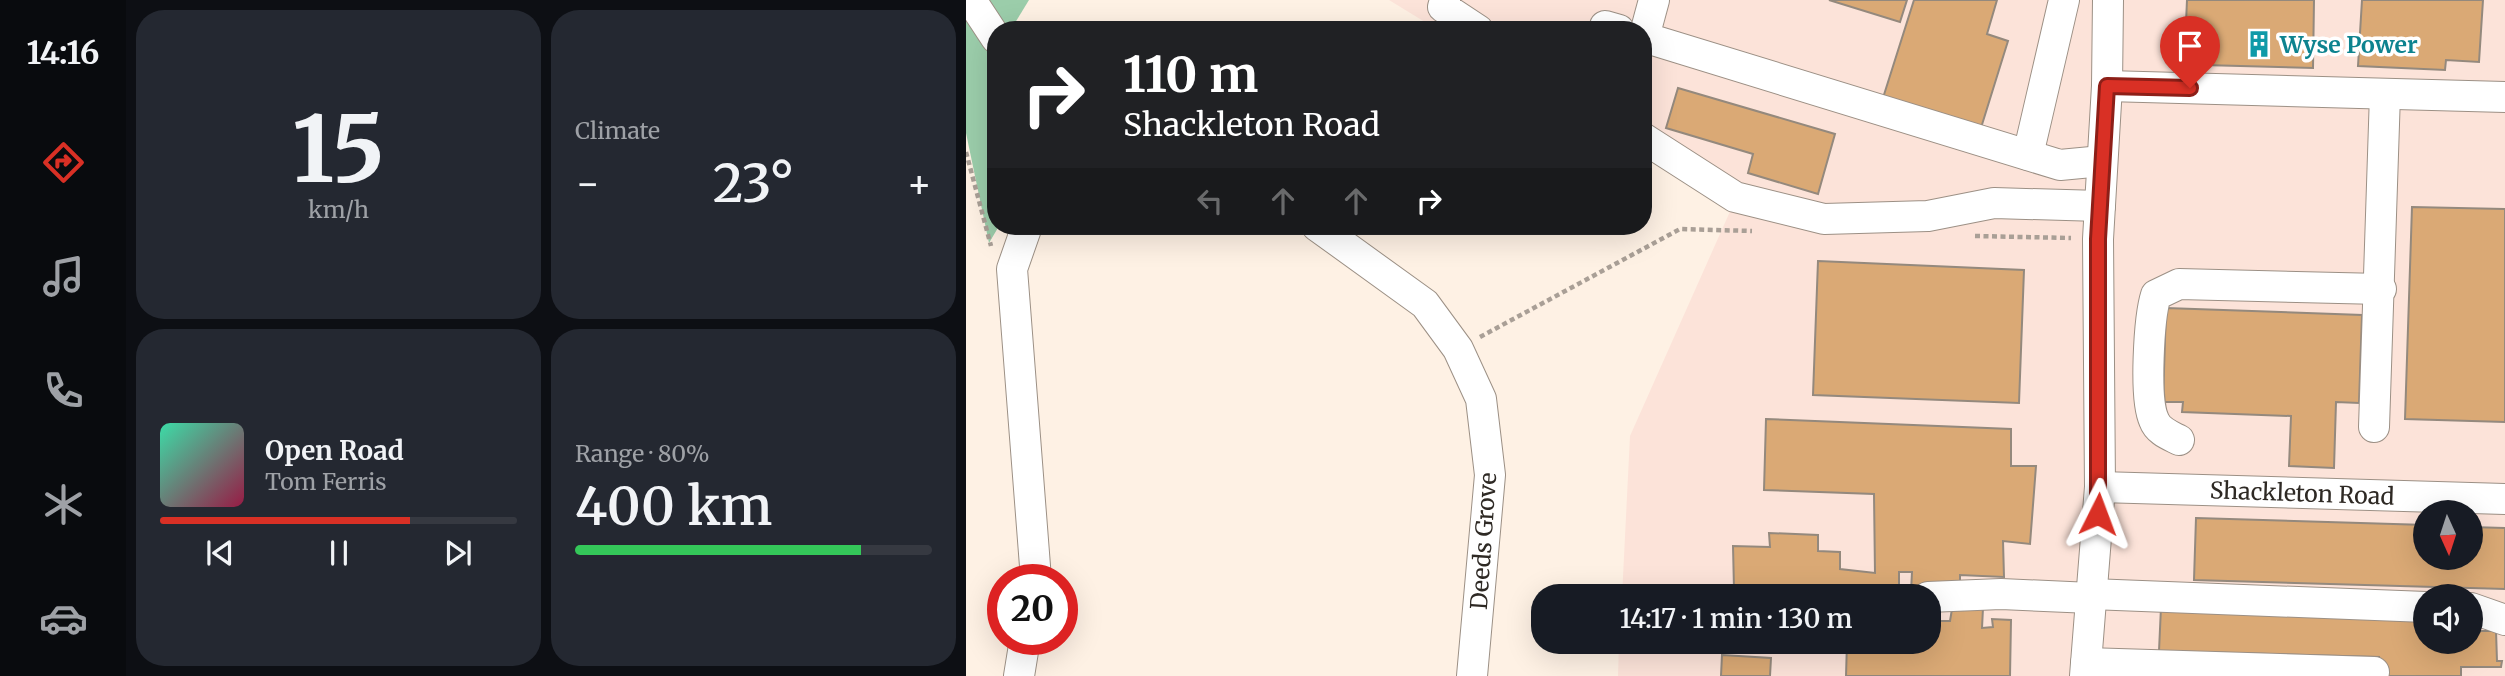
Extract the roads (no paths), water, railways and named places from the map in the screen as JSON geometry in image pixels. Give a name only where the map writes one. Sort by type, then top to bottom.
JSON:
[{"type":"street","points":[[971,0],[987,24]]},
{"type":"street","points":[[1445,0],[1443,8],[1464,21]]},
{"type":"street","points":[[1648,21],[1654,0]]},
{"type":"street","points":[[2028,155],[2064,0]]},
{"type":"street","points":[[2108,0],[2107,86],[2098,239],[2099,487],[2086,670],[2374,672]]},
{"type":"street","points":[[1652,39],[2060,165],[2102,161]]},
{"type":"street","points":[[2107,86],[2505,97]]},
{"type":"street","points":[[2374,427],[2381,289],[2385,94]]},
{"type":"street","points":[[1652,144],[1734,197],[1825,219],[1928,216],[1994,203],[2100,206]]},
{"type":"street","points":[[1024,235],[1012,270],[1035,564]]},
{"type":"street","name":"Deeds Grove","points":[[1329,235],[1425,304],[1458,349],[1481,399],[1490,475],[1472,676]]},
{"type":"street","points":[[2179,440],[2159,429],[2149,403],[2151,310],[2156,295],[2179,284],[2381,289]]},
{"type":"street","name":"Shackleton Road","points":[[2099,487],[2505,499]]},
{"type":"street","points":[[1941,596],[2001,594],[2413,607]]},
{"type":"street","points":[[2483,612],[2505,620]]},
{"type":"street","points":[[1018,676],[1022,655]]},
{"type":"place","name":"Wyse Power","points":[[2259,44]]}]
